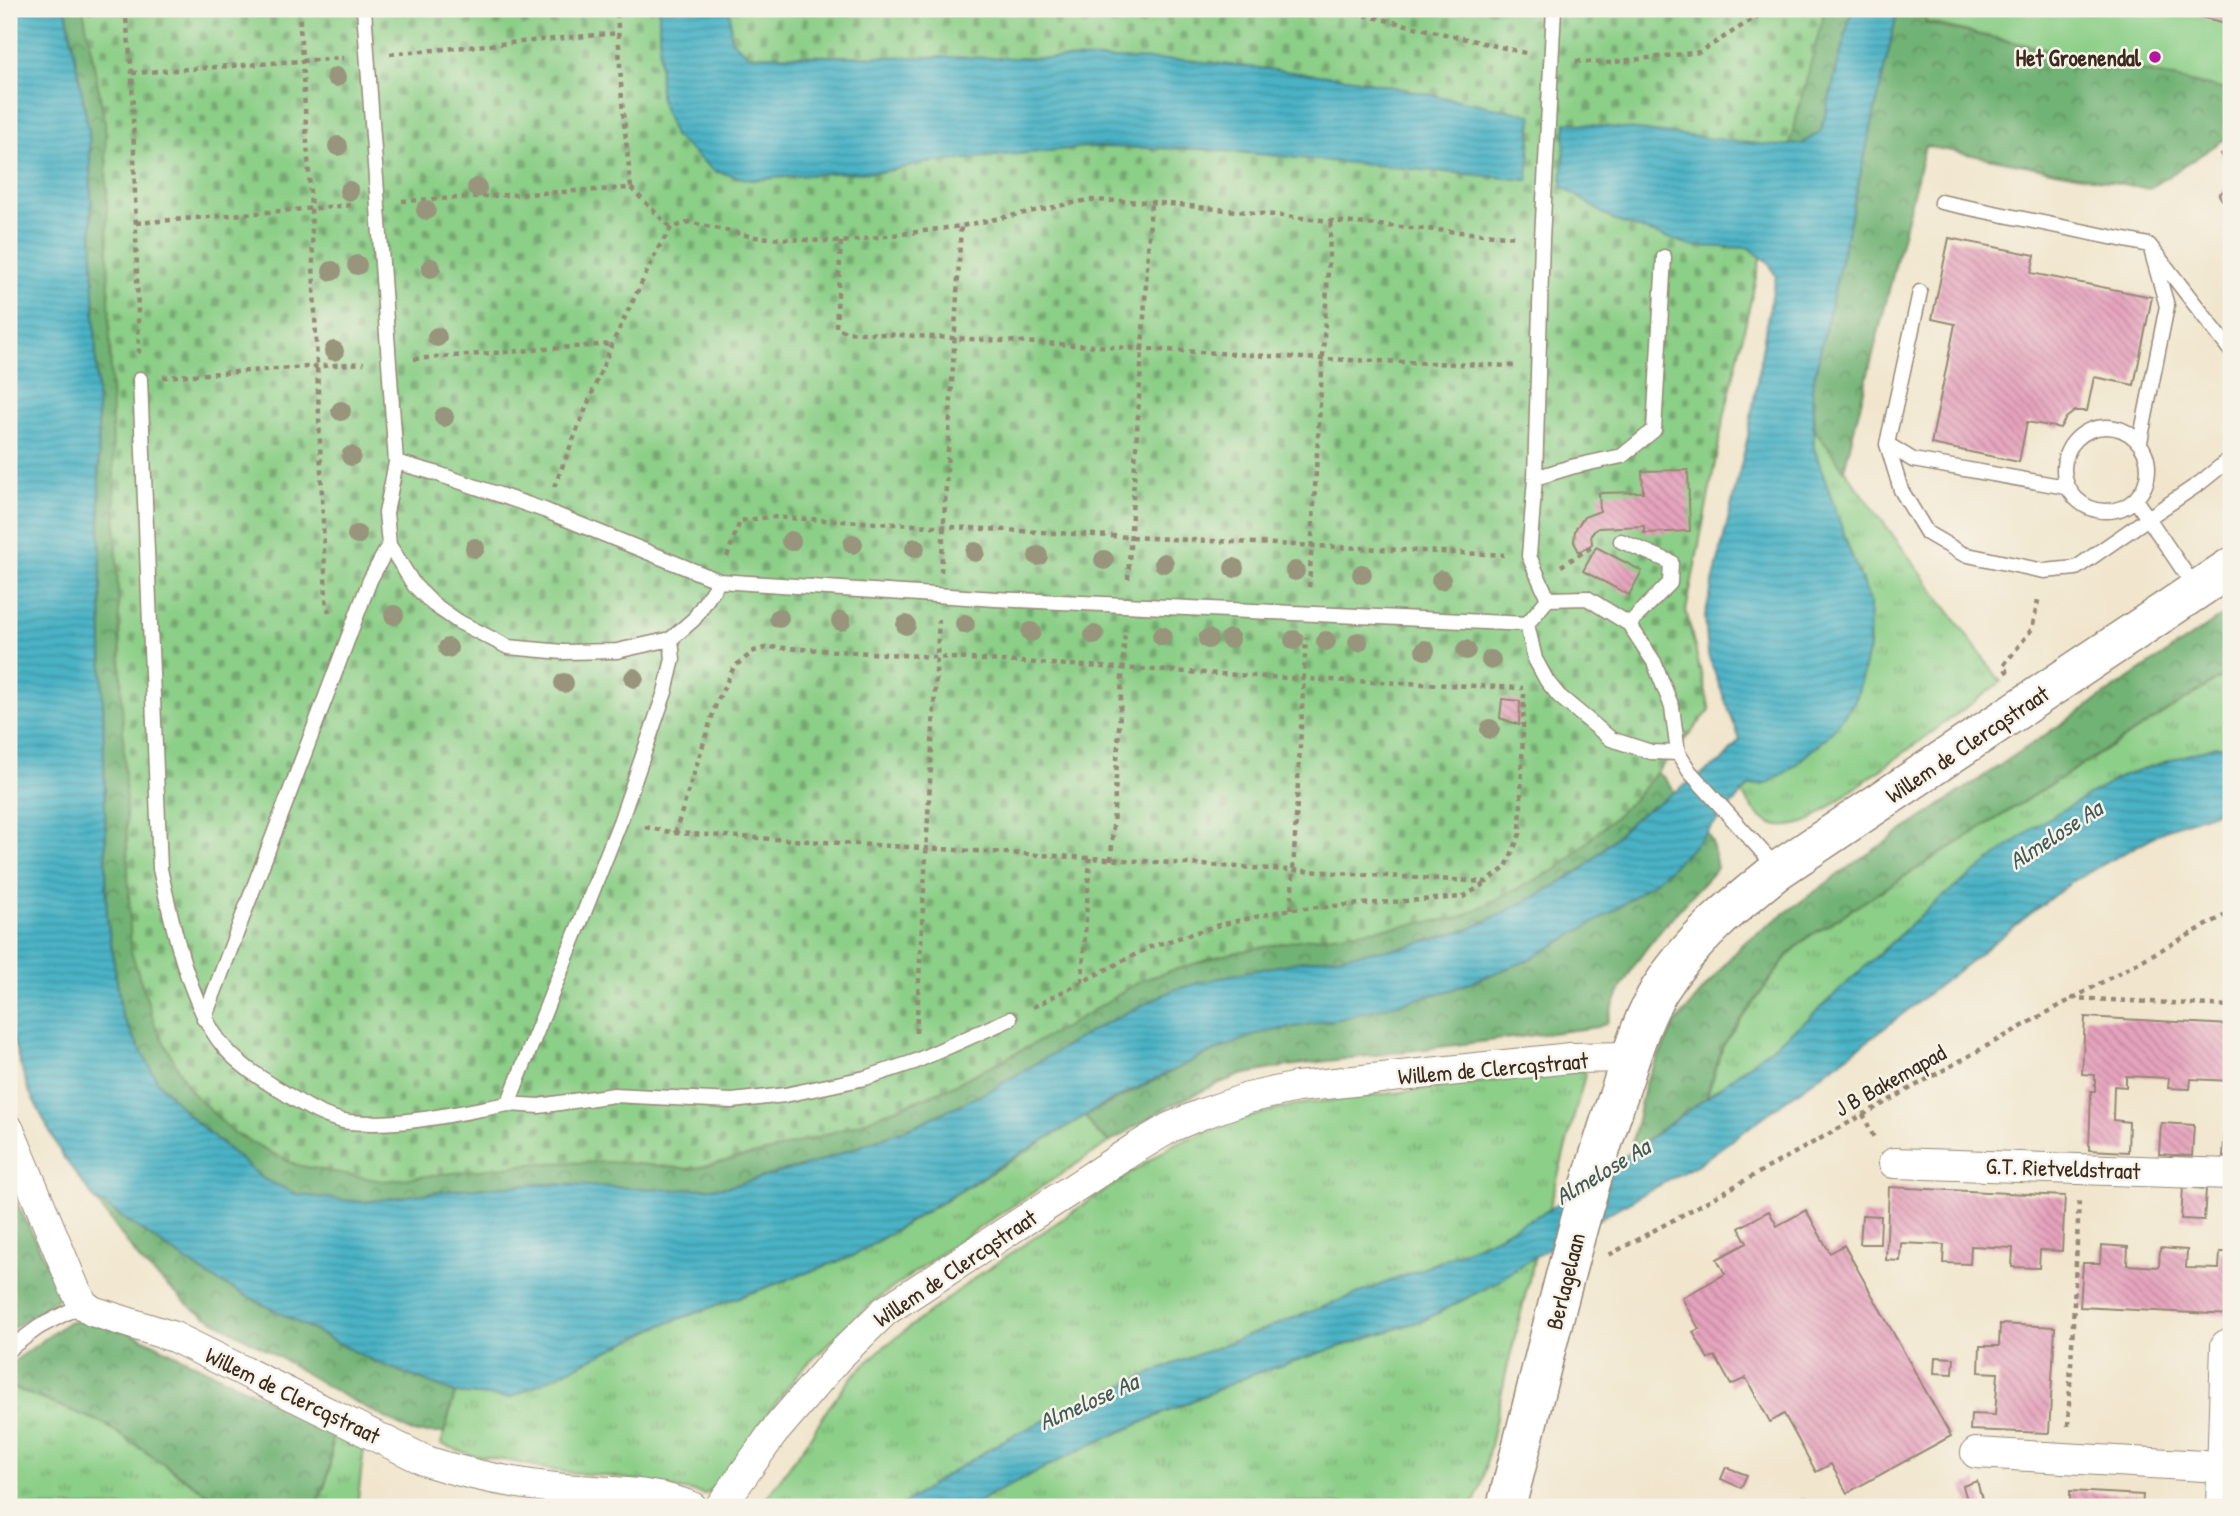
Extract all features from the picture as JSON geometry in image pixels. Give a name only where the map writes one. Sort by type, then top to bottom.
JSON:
[{"type":"street","name":"Willem de Clercqstraat","points":[[720,1507],[773,1433],[839,1356],[885,1311],[1066,1192],[1171,1127],[1248,1098],[1297,1087],[1570,1058],[1631,1058],[1659,991],[1686,952],[1724,913],[1779,870],[2231,567]]},
{"type":"street","name":"Berlagelaan","points":[[1506,1507],[1594,1169],[1631,1058]]},
{"type":"street","points":[[9,1130],[83,1304]]},
{"type":"street","name":"G.T. Rietveldstraat","points":[[1894,1163],[2231,1174]]},
{"type":"street","name":"Willem de Clercqstraat","points":[[83,1304],[105,1316],[174,1336],[426,1461],[462,1473],[502,1481],[675,1500],[692,1507]]},
{"type":"street","points":[[2221,1507],[2225,1345],[2231,1345]]},
{"type":"street","points":[[1976,1453],[2221,1466]]},
{"type":"lane","points":[[364,9],[396,462],[386,513],[389,545],[414,585],[433,604],[459,622],[508,647],[563,652],[617,652],[671,639],[694,619],[719,581]]},
{"type":"lane","points":[[1548,599],[1530,556],[1554,9]]},
{"type":"lane","points":[[1941,202],[2149,245],[2231,351]]},
{"type":"lane","points":[[2140,442],[2167,306],[2149,245]]},
{"type":"lane","points":[[1535,478],[1622,456],[1654,430],[1664,257]]},
{"type":"lane","points":[[1920,292],[1888,444],[1901,490],[1927,533],[1963,554],[2044,571],[2076,568],[2200,483],[2231,458]]},
{"type":"lane","points":[[140,379],[160,869],[179,946],[204,1019],[225,1049],[263,1080],[315,1112],[349,1122],[410,1120],[508,1104],[540,1105],[614,1095],[732,1101],[785,1095],[865,1078],[914,1062],[1010,1019]]},
{"type":"lane","points":[[2102,427],[2122,430],[2140,442],[2146,452],[2146,481],[2136,501],[2107,512],[2090,509],[2076,500],[2066,487],[2063,470],[2066,454],[2074,440],[2087,431],[2102,427]]},
{"type":"lane","points":[[1888,444],[1913,460],[2066,487]]},
{"type":"lane","points":[[396,462],[544,510],[719,581],[940,595],[1527,624]]},
{"type":"lane","points":[[2136,501],[2197,590]]},
{"type":"lane","points":[[1621,541],[1671,562],[1670,583],[1629,624]]},
{"type":"lane","points":[[204,1019],[370,580],[389,545]]},
{"type":"lane","points":[[1527,624],[1548,599],[1587,598],[1629,624],[1654,662],[1672,707],[1678,753],[1690,772],[1779,870]]},
{"type":"lane","points":[[1527,624],[1535,659],[1559,696],[1611,739],[1651,752],[1678,753]]},
{"type":"lane","points":[[508,1104],[620,822],[665,692],[673,659],[671,639]]},
{"type":"lane","points":[[9,1349],[39,1327],[83,1304]]},
{"type":"path","points":[[124,9],[132,73],[140,379]]},
{"type":"path","points":[[299,9],[311,209],[326,600],[329,612],[334,617],[353,624]]},
{"type":"path","points":[[617,9],[622,103],[631,188],[671,228]]},
{"type":"path","points":[[136,223],[377,203],[631,188]]},
{"type":"path","points":[[544,510],[612,344],[659,247],[671,228],[689,222],[754,237],[841,242],[961,226],[1088,200],[1152,202],[1542,239]]},
{"type":"path","points":[[1111,860],[1152,202]]},
{"type":"path","points":[[1291,909],[1331,221]]},
{"type":"path","points":[[914,1062],[961,226]]},
{"type":"path","points":[[841,242],[836,327],[846,332],[1323,359],[1539,367]]},
{"type":"path","points":[[719,581],[740,522],[770,517],[1530,556]]},
{"type":"path","points":[[1540,579],[1606,538],[1621,541]]},
{"type":"path","points":[[2029,704],[2003,666],[2032,629],[2044,571]]},
{"type":"path","points":[[675,833],[716,704],[734,667],[754,652],[769,646],[1304,678],[1524,688],[1520,834],[1506,867],[1487,883],[1463,897],[1291,909],[1219,925],[1150,947],[1010,1019]]},
{"type":"path","points":[[620,822],[675,833],[1487,883]]},
{"type":"path","points":[[1082,982],[1090,858]]},
{"type":"path","name":"J B Bakemapad","points":[[1566,1279],[2231,912]]},
{"type":"path","points":[[2071,998],[2231,1006]]},
{"type":"path","points":[[2067,1458],[2081,1169]]},
{"type":"path","points":[[1110,1507],[1139,1504],[1155,1507]]},
{"type":"green space","points":[[66,9],[112,9],[1636,760],[1663,777],[1675,792],[1635,818],[1584,868],[1539,895],[1472,928],[1405,947],[1173,990],[1102,1025],[989,1091],[914,1126],[815,1163],[727,1187],[678,1190],[543,1184],[462,1189],[363,1202],[299,1195],[263,1179],[188,1115],[158,1082],[122,1016],[107,918],[98,425],[89,131]]},
{"type":"green space","points":[[83,9],[1825,9],[1767,229],[1722,427],[1686,611],[1710,710],[1632,801],[1559,868],[1459,918],[1298,940],[1223,955],[1142,980],[1064,1028],[948,1088],[853,1126],[774,1150],[691,1169],[618,1162],[540,1163],[383,1181],[296,1165],[234,1133],[190,1091],[156,1027],[131,951],[112,423],[105,122]]},
{"type":"green space","points":[[1809,9],[1852,9],[1821,131],[1802,144],[1777,146]]},
{"type":"green space","points":[[1898,9],[1928,9],[1925,23],[2231,91],[2231,135],[2149,189],[1925,146],[1844,470],[1814,428],[1812,388]]},
{"type":"green space","name":"Het Groenendal","points":[[1928,9],[2231,9],[2231,91],[1925,22]]},
{"type":"green space","points":[[1814,428],[2001,682],[1811,820],[1779,826],[1763,819],[1742,794],[1749,786],[1766,784],[1789,770],[1831,733],[1856,699],[1869,648],[1870,601],[1814,448]]},
{"type":"green space","points":[[2231,610],[2231,671],[1805,939],[1787,956],[1723,1046],[1706,1098],[1630,1151],[1645,1083],[1675,1024],[1741,945],[1853,864]]},
{"type":"green space","points":[[2231,671],[2231,746],[2216,746],[2124,775],[1706,1098],[1723,1046],[1787,956],[1805,939]]},
{"type":"green space","points":[[1707,832],[1712,842],[1717,868],[1668,921],[1639,959],[1615,1001],[1607,1023],[1598,1027],[1288,1066],[1241,1075],[1168,1107],[1110,1142],[1097,1133],[1085,1116],[1196,1059],[1256,1034],[1339,1019],[1451,990],[1526,961],[1609,914],[1659,878]]},
{"type":"green space","points":[[1584,1070],[1585,1075],[1549,1210],[1422,1269],[1008,1438],[900,1507],[760,1507],[828,1408],[852,1377],[881,1349],[976,1277],[1174,1144],[1242,1119],[1294,1105]]},
{"type":"green space","points":[[1085,1116],[1097,1133],[1110,1142],[953,1245],[873,1302],[800,1371],[712,1490],[705,1494],[616,1477],[556,1471],[471,1455],[441,1444],[455,1393],[510,1397],[662,1325],[853,1256]]},
{"type":"green space","points":[[9,1187],[63,1295],[9,1331]]},
{"type":"green space","points":[[94,1198],[210,1277],[371,1360],[455,1393],[444,1433],[414,1433],[340,1394],[193,1309],[142,1263]]},
{"type":"green space","points":[[1535,1256],[1481,1486],[1473,1505],[1409,1507],[1182,1497],[1181,1507],[971,1507],[1088,1446],[1251,1375],[1426,1319],[1492,1285]]},
{"type":"green space","points":[[81,1321],[130,1332],[331,1431],[329,1470],[324,1488],[314,1507],[227,1507],[103,1423],[9,1386],[9,1365],[68,1322]]},
{"type":"green space","points":[[9,1386],[103,1423],[227,1507],[9,1507]]},
{"type":"green space","points":[[331,1431],[364,1448],[357,1507],[314,1507],[324,1488],[329,1470]]},
{"type":"water","points":[[9,9],[66,9],[89,131],[98,425],[107,918],[122,1016],[158,1082],[188,1115],[263,1179],[299,1195],[363,1202],[462,1189],[543,1184],[678,1190],[727,1187],[815,1163],[914,1126],[989,1091],[1102,1025],[1173,990],[1235,974],[1303,961],[1405,947],[1472,928],[1539,895],[1584,868],[1635,818],[1722,761],[1740,740],[1708,655],[1705,616],[1748,436],[1776,277],[1769,263],[1749,248],[1693,246],[1613,220],[1562,186],[1566,122],[1777,146],[1802,144],[1821,131],[1852,9],[1898,9],[1812,388],[1814,448],[1870,602],[1869,648],[1856,699],[1831,733],[1789,770],[1766,784],[1749,786],[1691,849],[1659,878],[1609,914],[1526,961],[1451,990],[1339,1019],[1256,1034],[1196,1059],[1109,1102],[853,1256],[662,1325],[510,1398],[455,1393],[371,1360],[210,1277],[94,1198],[62,1155],[28,1089],[9,1028]]},
{"type":"water","points":[[659,9],[730,9],[731,40],[749,55],[1188,60],[1354,79],[1532,115],[1528,180],[1204,149],[1088,147],[927,163],[882,172],[831,173],[751,180],[714,171],[674,136],[660,99]]},
{"type":"water","name":"Almelose Aa","points":[[2216,746],[2231,746],[2231,806],[2171,827],[2071,882],[1877,1034],[1700,1163],[1536,1256],[1492,1285],[1426,1319],[1251,1375],[1088,1446],[971,1507],[900,1507],[1008,1438],[1075,1406],[1168,1366],[1422,1269],[1549,1210],[1706,1098],[1808,1019],[1932,905],[2037,825],[2124,775]]},
{"type":"building","points":[[2191,9],[2231,9],[2231,20],[2226,23],[2196,16]]},
{"type":"building","points":[[2231,147],[2231,169],[2221,154]]},
{"type":"building","points":[[2231,184],[2231,214],[2219,195]]},
{"type":"building","points":[[1949,238],[2035,255],[2031,273],[2152,297],[2134,385],[2094,377],[2087,411],[2075,411],[2066,418],[2060,428],[2027,422],[2019,462],[1931,444],[1955,324],[1932,319]]},
{"type":"building","points":[[1688,470],[1690,531],[1644,533],[1644,526],[1598,528],[1591,534],[1592,544],[1579,552],[1574,542],[1575,530],[1584,517],[1600,511],[1599,493],[1643,492],[1642,471]]},
{"type":"building","points":[[1596,547],[1642,571],[1629,595],[1583,571]]},
{"type":"building","points":[[1502,699],[1520,701],[1519,725],[1500,718]]},
{"type":"building","points":[[2085,1017],[2231,1025],[2231,1081],[2191,1079],[2190,1089],[2168,1088],[2169,1078],[2126,1076],[2126,1087],[2114,1086],[2113,1120],[2129,1122],[2128,1152],[2089,1150],[2091,1091],[2095,1091],[2095,1075],[2082,1074]]},
{"type":"building","points":[[2161,1123],[2194,1125],[2192,1156],[2159,1154]]},
{"type":"building","points":[[2225,1126],[2231,1126],[2231,1157],[2223,1157]]},
{"type":"building","points":[[1889,1187],[2065,1196],[2062,1251],[2040,1250],[2039,1268],[2012,1267],[2013,1248],[1971,1246],[1970,1264],[1943,1263],[1944,1245],[1901,1243],[1900,1261],[1886,1260]]},
{"type":"building","points":[[2183,1187],[2206,1189],[2204,1220],[2181,1219]]},
{"type":"building","points":[[1806,1210],[1830,1253],[1844,1245],[1951,1436],[1847,1493],[1831,1464],[1816,1472],[1784,1414],[1770,1422],[1746,1378],[1731,1385],[1715,1356],[1708,1359],[1693,1332],[1699,1329],[1682,1298],[1725,1274],[1717,1259],[1747,1243],[1739,1228],[1769,1211],[1777,1226]]},
{"type":"building","points":[[1862,1215],[1881,1216],[1880,1244],[1860,1244]]},
{"type":"building","points":[[2101,1245],[2128,1247],[2127,1265],[2159,1267],[2160,1248],[2187,1250],[2186,1268],[2219,1269],[2220,1252],[2231,1252],[2231,1315],[2080,1307],[2083,1263],[2100,1263]]},
{"type":"building","points":[[2000,1324],[2055,1327],[2049,1433],[1970,1430],[1971,1414],[1995,1415],[1998,1373],[1979,1372],[1980,1346],[1999,1346]]},
{"type":"building","points":[[1935,1357],[1954,1358],[1953,1374],[1934,1373]]},
{"type":"building","points":[[1726,1467],[1747,1475],[1741,1488],[1721,1479]]},
{"type":"building","points":[[1977,1481],[1984,1507],[1969,1507],[1963,1486]]},
{"type":"building","points":[[2070,1491],[2143,1495],[2142,1507],[2070,1506]]},
{"type":"building","points":[[1801,1498],[1823,1507],[1798,1507]]},
{"type":"place","name":"Het Groenendal","points":[[2155,57]]}]
